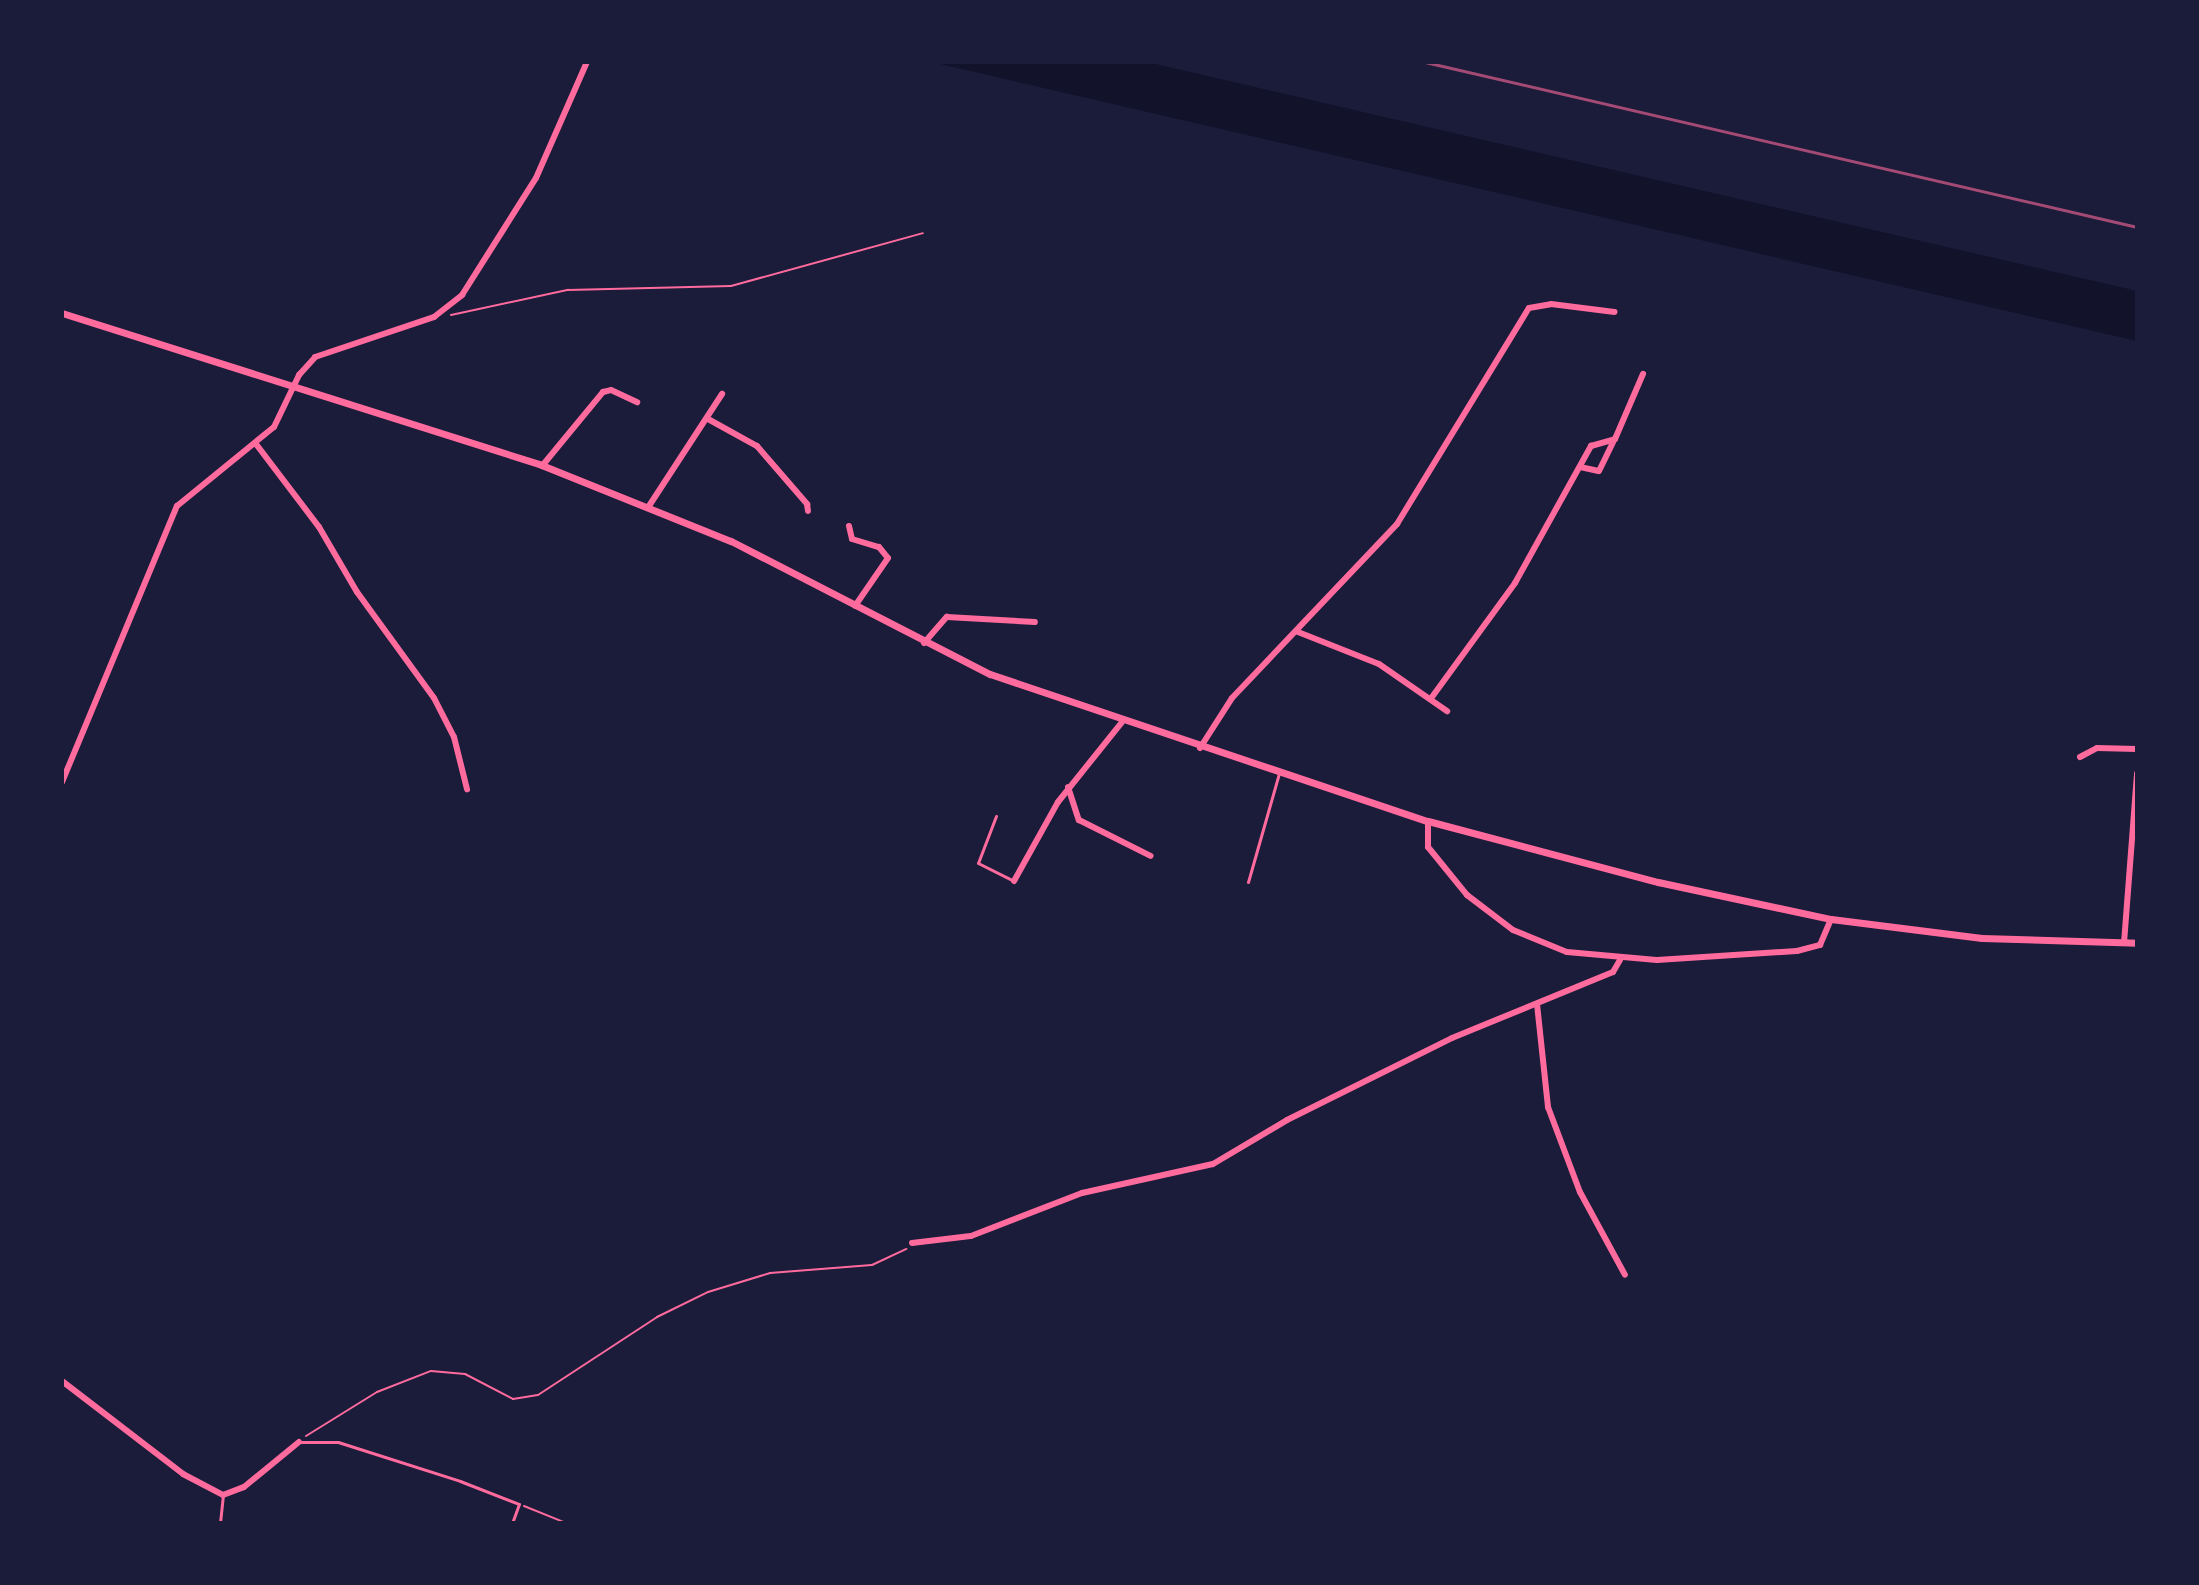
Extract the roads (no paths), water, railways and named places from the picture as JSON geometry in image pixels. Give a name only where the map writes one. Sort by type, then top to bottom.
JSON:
[{"type":"street","points":[[62,782],[172,515],[187,494],[256,444],[281,419],[301,371],[319,354],[434,317],[465,293],[492,254],[547,156],[587,62]]},
{"type":"street","points":[[1200,748],[1232,698],[1298,632],[1405,513],[1529,308],[1551,304],[1615,312]]},
{"type":"street","points":[[62,313],[294,390],[542,466],[649,506],[990,674],[1104,716],[1428,821],[1658,882],[1831,919],[1982,938],[2137,943]]},
{"type":"street","points":[[1580,467],[1599,471],[1643,374]]},
{"type":"street","points":[[542,466],[603,392],[616,391],[637,402]]},
{"type":"street","points":[[649,506],[722,394]]},
{"type":"street","points":[[708,419],[757,446],[807,504],[808,511]]},
{"type":"street","points":[[1432,697],[1515,583],[1591,446],[1613,442]]},
{"type":"street","points":[[256,444],[319,527],[357,592],[434,698],[454,737],[467,789]]},
{"type":"street","points":[[849,526],[852,539],[885,550],[888,558],[855,606]]},
{"type":"street","points":[[924,643],[947,617],[1035,622]]},
{"type":"street","points":[[1298,632],[1379,664],[1432,697],[1447,711]]},
{"type":"street","points":[[1014,881],[1068,787],[1122,722]]},
{"type":"street","points":[[2080,757],[2097,748],[2137,749]]},
{"type":"street","points":[[2124,943],[2134,856],[2137,773]]},
{"type":"street","points":[[1068,787],[1079,820],[1151,856]]},
{"type":"street","points":[[1428,821],[1428,847],[1491,917],[1545,944],[1620,960],[1815,948],[1831,919]]},
{"type":"street","points":[[912,1243],[971,1236],[1082,1193],[1201,1169],[1452,1038],[1613,972],[1620,960]]},
{"type":"street","points":[[1537,1004],[1548,1107],[1580,1192],[1625,1275]]},
{"type":"street","points":[[62,1381],[183,1474],[223,1495],[244,1487],[299,1442]]},
{"type":"lane","points":[[1248,882],[1279,773]]},
{"type":"lane","points":[[996,816],[978,863],[1014,881]]},
{"type":"lane","points":[[299,1442],[338,1442],[519,1504],[512,1523]]},
{"type":"lane","points":[[220,1523],[223,1495]]},
{"type":"railway","points":[[1425,62],[2137,227]]}]
